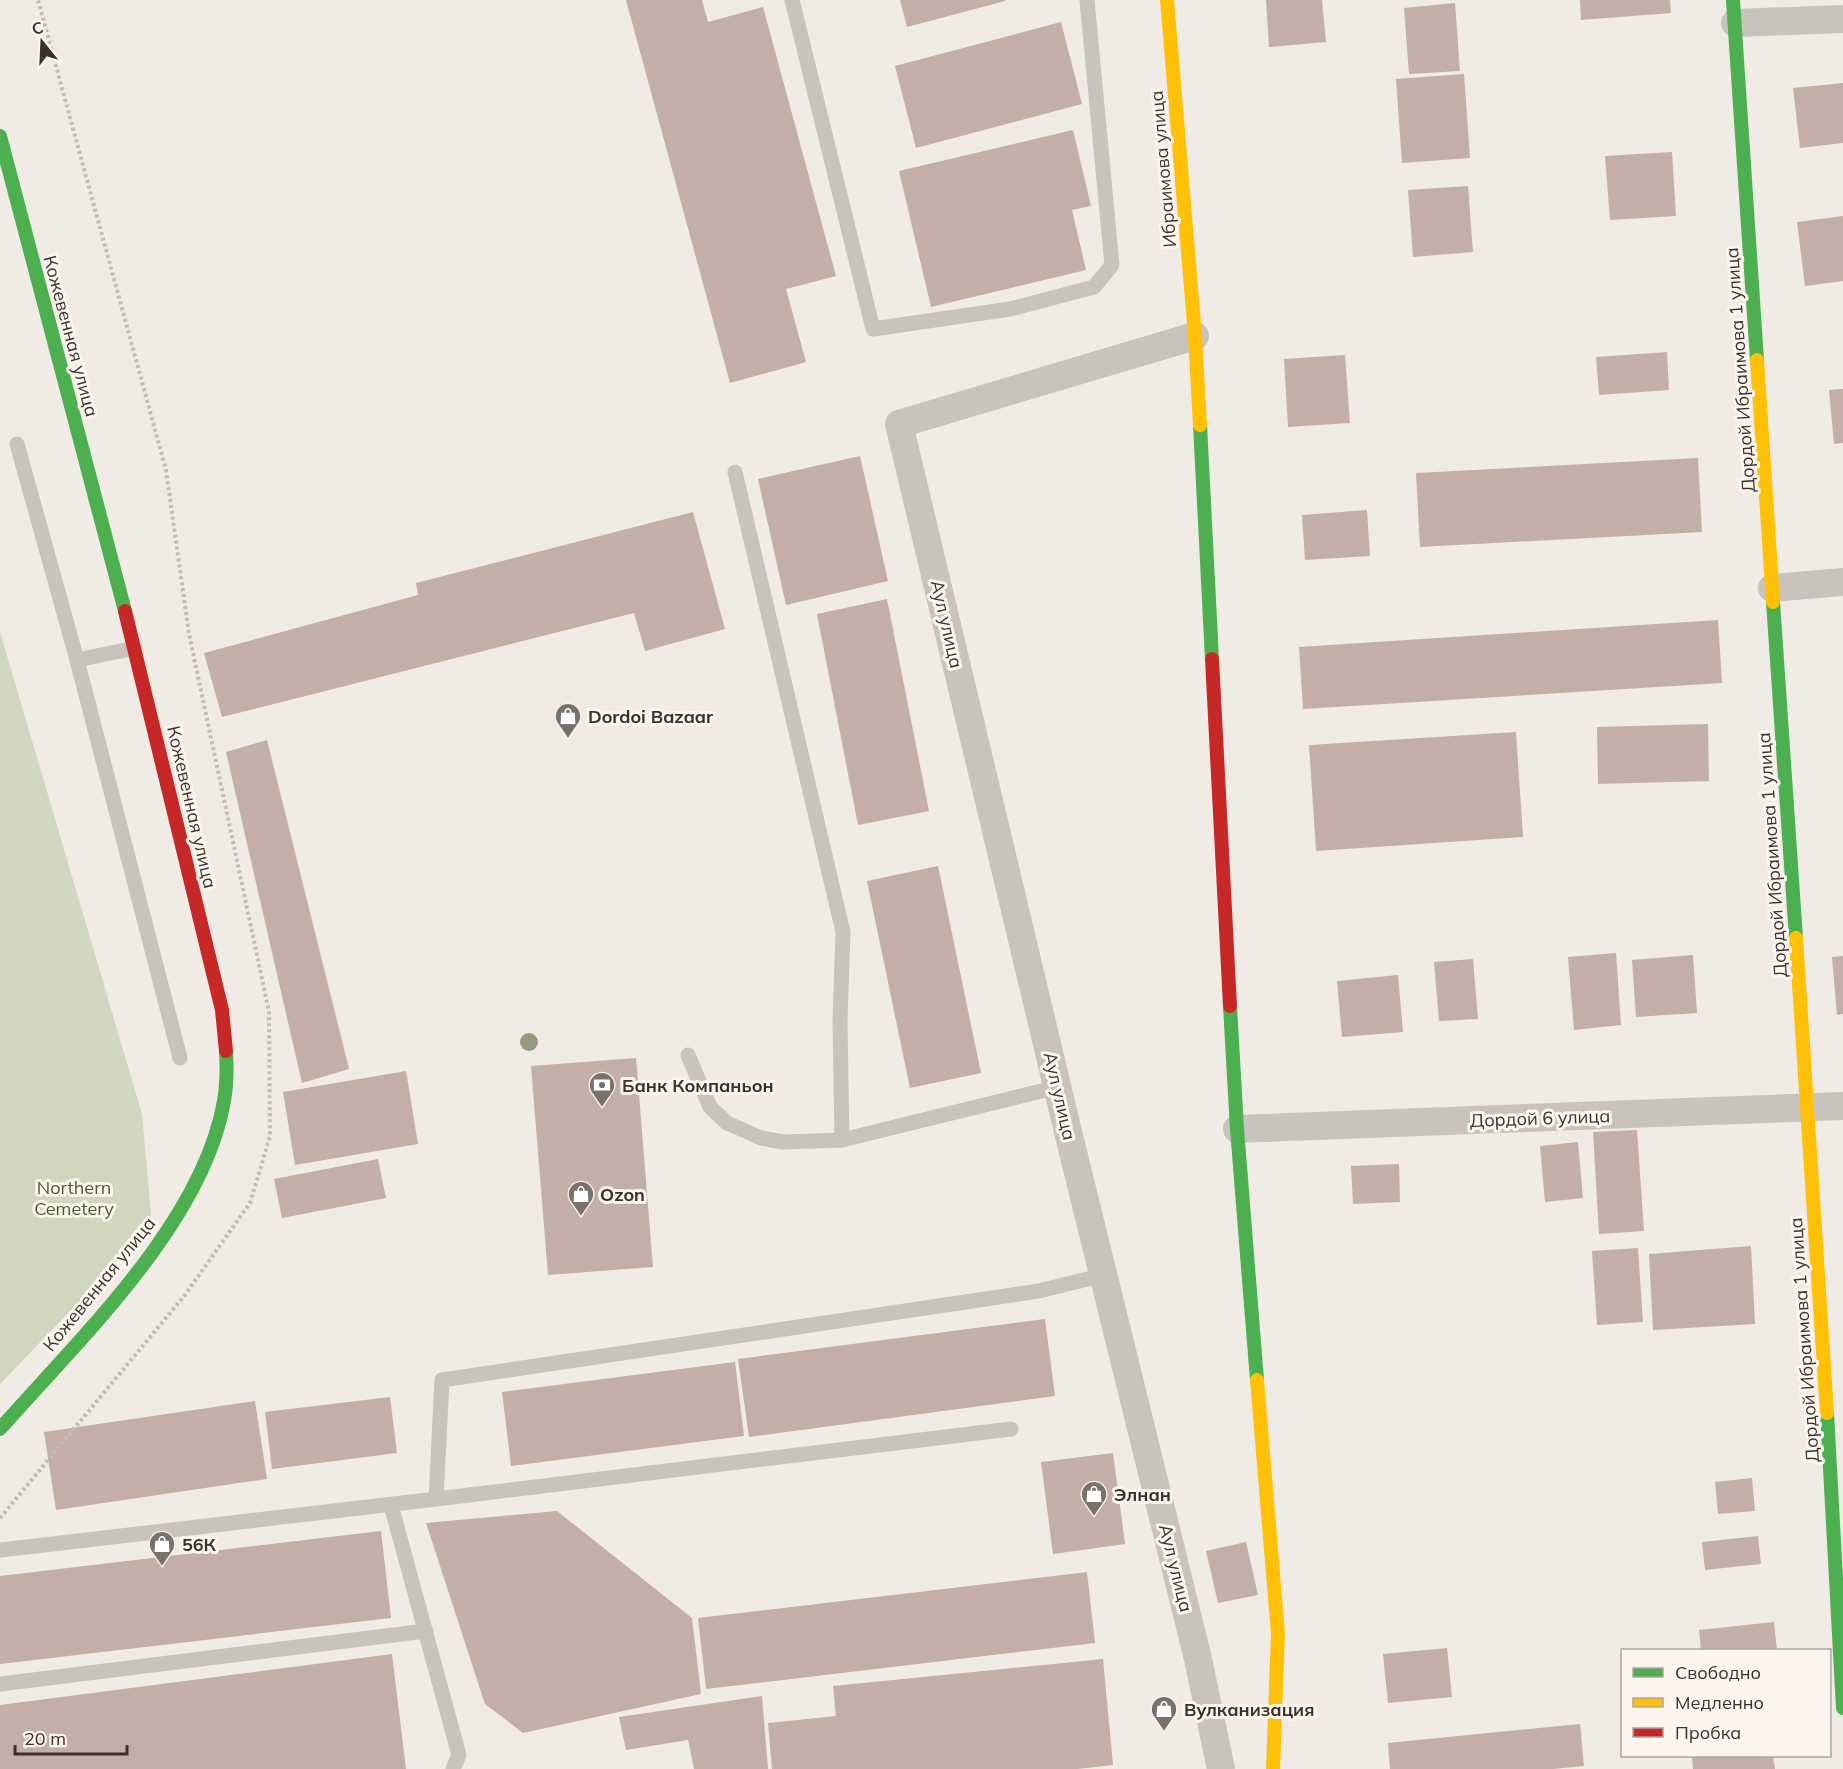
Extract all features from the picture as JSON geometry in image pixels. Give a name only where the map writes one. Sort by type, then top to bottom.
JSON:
[{"type":"street","name":"Ибраимова улица","points":[[1167,0],[1195,336],[1237,1129],[1278,1634],[1273,1769]]},
{"type":"street","points":[[1734,12],[1843,19]]},
{"type":"street","name":"Дордой Ибраимова 1 улица","points":[[1734,12],[1839,1554],[1843,1708]]},
{"type":"street","name":"Кожевенная улица","points":[[0,136],[135,648],[222,1010],[226,1063],[222,1113],[194,1183],[167,1233],[123,1290],[0,1429]]},
{"type":"street","name":"Аул улица","points":[[1195,336],[899,424],[1198,1659],[1221,1769]]},
{"type":"street","points":[[1772,588],[1843,582]]},
{"type":"street","name":"Дордой 6 улица","points":[[1237,1129],[1843,1106]]},
{"type":"lane","points":[[792,0],[873,330],[1010,309],[1084,290],[1094,287],[1112,265],[1087,0]]},
{"type":"lane","points":[[17,444],[77,660],[180,1058]]},
{"type":"lane","points":[[735,472],[843,932],[840,1021],[842,1140]]},
{"type":"lane","points":[[77,660],[135,648]]},
{"type":"lane","points":[[688,1055],[710,1107],[727,1123],[761,1138],[783,1142],[842,1140],[1058,1087]]},
{"type":"lane","points":[[436,1499],[442,1380],[1039,1291],[1104,1275]]},
{"type":"lane","points":[[0,1550],[1011,1429]]},
{"type":"lane","points":[[391,1505],[459,1755],[453,1769]]},
{"type":"lane","points":[[0,1684],[426,1631]]},
{"type":"green space","name":"Northern Cemetery","points":[[0,632],[142,1114],[152,1226],[0,1384]]},
{"type":"building","points":[[626,0],[702,0],[708,22],[763,7],[836,276],[786,289],[806,362],[730,383]]},
{"type":"building","points":[[900,0],[1005,0],[1005,1],[907,27]]},
{"type":"building","points":[[1266,0],[1322,0],[1326,42],[1269,47]]},
{"type":"building","points":[[1580,0],[1670,0],[1671,13],[1581,20]]},
{"type":"building","points":[[1455,3],[1460,71],[1409,74],[1404,8]]},
{"type":"building","points":[[1061,22],[1082,104],[916,148],[895,66]]},
{"type":"building","points":[[1464,74],[1470,158],[1402,163],[1396,79]]},
{"type":"building","points":[[1843,83],[1843,143],[1800,148],[1793,88]]},
{"type":"building","points":[[1073,130],[1091,206],[1072,210],[1086,270],[931,307],[899,171]]},
{"type":"building","points":[[1672,152],[1676,216],[1610,220],[1605,156]]},
{"type":"building","points":[[1468,186],[1473,252],[1413,257],[1408,190]]},
{"type":"building","points":[[1843,216],[1843,281],[1805,286],[1797,222]]},
{"type":"building","points":[[1667,352],[1669,390],[1599,395],[1596,357]]},
{"type":"building","points":[[1345,355],[1350,423],[1288,427],[1284,359]]},
{"type":"building","points":[[1843,389],[1843,443],[1834,444],[1829,390]]},
{"type":"building","points":[[860,456],[888,581],[786,605],[758,479]]},
{"type":"building","points":[[1698,458],[1702,532],[1420,547],[1416,473]]},
{"type":"building","points":[[1367,510],[1370,556],[1305,560],[1302,515]]},
{"type":"building","points":[[693,512],[725,629],[645,651],[634,613],[222,717],[204,653],[418,595],[416,583]]},
{"type":"building","points":[[887,599],[929,811],[858,825],[817,614]]},
{"type":"building","points":[[1718,620],[1722,683],[1303,709],[1299,647]]},
{"type":"building","points":[[1708,724],[1709,781],[1598,784],[1597,727]]},
{"type":"building","points":[[1516,732],[1523,837],[1316,851],[1309,745]]},
{"type":"building","points":[[267,740],[349,1069],[302,1083],[226,752]]},
{"type":"building","points":[[938,866],[981,1073],[910,1088],[867,881]]},
{"type":"building","points":[[1616,953],[1621,1025],[1574,1030],[1568,957]]},
{"type":"building","points":[[1693,955],[1697,1013],[1636,1017],[1632,960]]},
{"type":"building","points":[[1843,956],[1843,1014],[1837,1015],[1832,957]]},
{"type":"building","points":[[1473,959],[1478,1019],[1439,1021],[1434,962]]},
{"type":"building","points":[[1398,975],[1403,1032],[1342,1037],[1337,981]]},
{"type":"building","points":[[636,1058],[653,1267],[548,1275],[531,1066]]},
{"type":"building","points":[[406,1071],[418,1144],[295,1165],[283,1092]]},
{"type":"building","points":[[1637,1130],[1644,1231],[1599,1234],[1593,1132]]},
{"type":"building","points":[[1578,1142],[1583,1198],[1545,1202],[1540,1146]]},
{"type":"building","points":[[378,1159],[386,1198],[282,1218],[274,1179]]},
{"type":"building","points":[[1399,1164],[1400,1202],[1353,1204],[1351,1166]]},
{"type":"building","points":[[1751,1246],[1755,1324],[1653,1330],[1649,1254]]},
{"type":"building","points":[[1638,1248],[1643,1322],[1597,1325],[1592,1251]]},
{"type":"building","points":[[1045,1319],[1055,1396],[749,1437],[738,1359]]},
{"type":"building","points":[[735,1362],[744,1436],[511,1466],[502,1392]]},
{"type":"building","points":[[390,1397],[397,1453],[272,1469],[265,1412]]},
{"type":"building","points":[[255,1401],[267,1479],[56,1510],[44,1432]]},
{"type":"building","points":[[1113,1453],[1125,1544],[1053,1554],[1041,1462]]},
{"type":"building","points":[[1752,1478],[1755,1511],[1718,1514],[1715,1482]]},
{"type":"building","points":[[557,1511],[692,1618],[701,1694],[523,1733],[485,1704],[426,1523]]},
{"type":"building","points":[[381,1531],[391,1618],[0,1664],[0,1576]]},
{"type":"building","points":[[1758,1536],[1761,1564],[1705,1570],[1702,1542]]},
{"type":"building","points":[[1246,1542],[1258,1595],[1218,1603],[1206,1551]]},
{"type":"building","points":[[1087,1572],[1095,1643],[706,1689],[698,1618]]},
{"type":"building","points":[[1774,1622],[1777,1649],[1701,1649],[1699,1630]]},
{"type":"building","points":[[1447,1648],[1452,1697],[1388,1703],[1383,1654]]},
{"type":"building","points":[[392,1654],[406,1769],[0,1769],[0,1705]]},
{"type":"building","points":[[1103,1659],[1113,1765],[1077,1769],[772,1769],[768,1723],[836,1716],[833,1686]]},
{"type":"building","points":[[762,1696],[768,1769],[694,1769],[688,1740],[626,1750],[619,1717]]},
{"type":"building","points":[[1580,1724],[1584,1766],[1553,1769],[1390,1769],[1388,1743]]},
{"type":"building","points":[[1692,1757],[1773,1757],[1775,1769],[1693,1769]]},
{"type":"traffic: fast","points":[[1733,0],[1757,360]]},
{"type":"traffic: fast","points":[[0,136],[125,611]]},
{"type":"traffic: fast","points":[[1200,425],[1212,659]]},
{"type":"traffic: fast","points":[[1773,602],[1796,938]]},
{"type":"traffic: fast","points":[[1230,1006],[1237,1129],[1257,1380]]},
{"type":"traffic: fast","points":[[0,1429],[100,1318],[165,1235],[191,1191],[212,1146],[226,1088],[226,1051]]},
{"type":"traffic: fast","points":[[1827,1413],[1843,1708]]},
{"type":"traffic: slow","points":[[1167,0],[1195,336],[1200,425]]},
{"type":"traffic: slow","points":[[1757,360],[1773,602]]},
{"type":"traffic: slow","points":[[1796,938],[1827,1413]]},
{"type":"traffic: slow","points":[[1257,1380],[1278,1634],[1273,1769]]},
{"type":"traffic: jam","points":[[125,611],[222,1010],[226,1051]]},
{"type":"traffic: jam","points":[[1212,659],[1230,1006]]},
{"type":"place","name":"Dordoi Bazaar","points":[[568,739]]},
{"type":"place","name":"Банк Компаньон","points":[[602,1108]]},
{"type":"place","name":"Ozon","points":[[581,1217]]},
{"type":"place","name":"Элнан","points":[[1094,1517]]},
{"type":"place","name":"56К","points":[[162,1567]]},
{"type":"place","name":"Вулканизация","points":[[1164,1732]]}]
